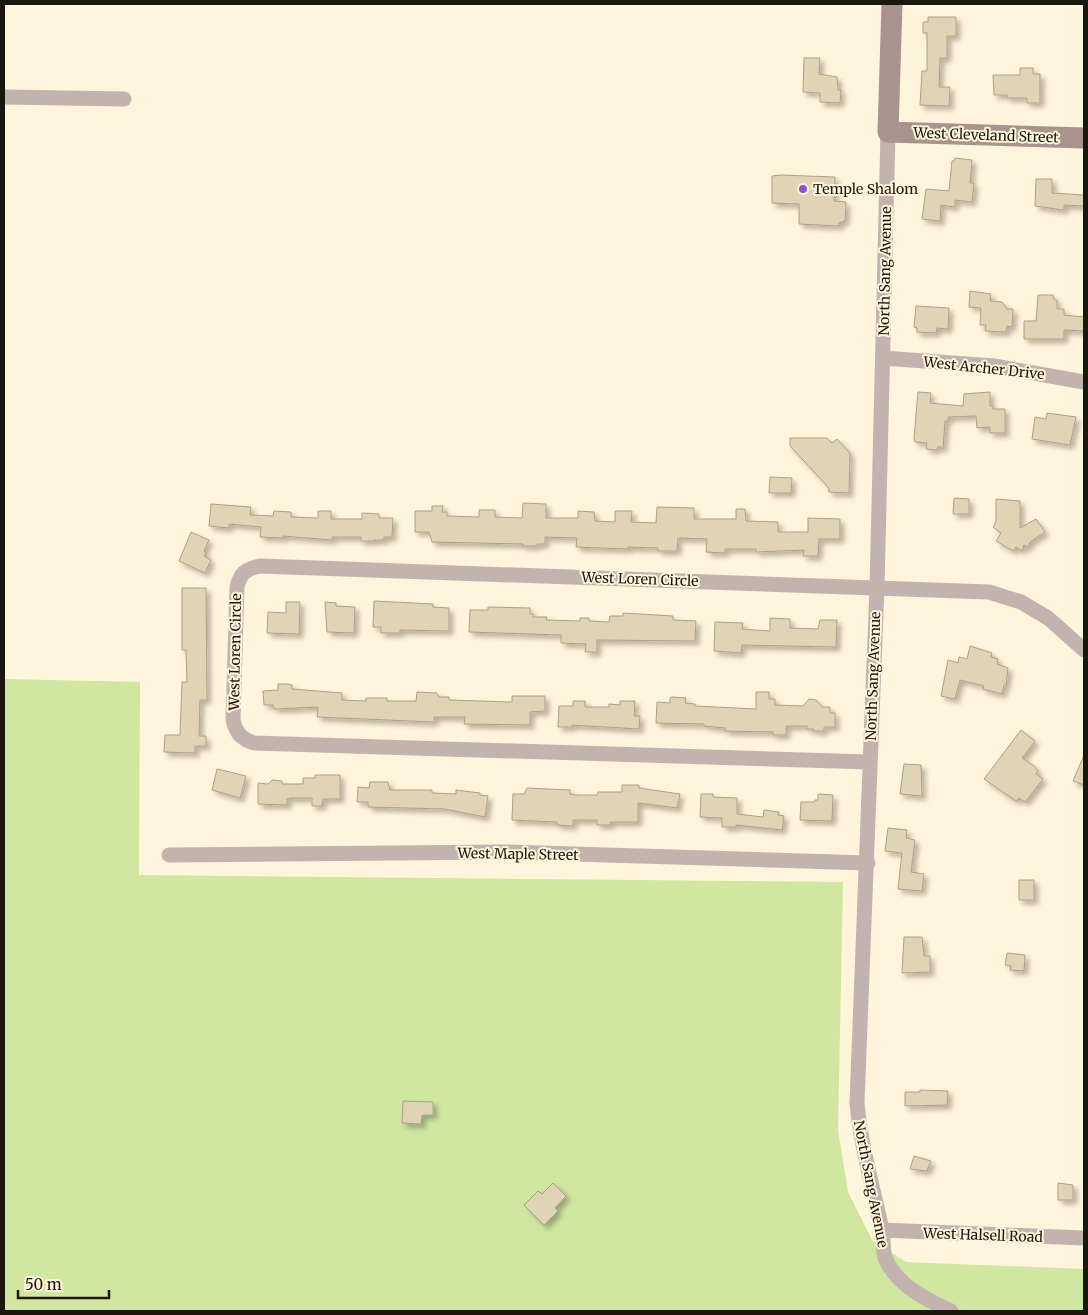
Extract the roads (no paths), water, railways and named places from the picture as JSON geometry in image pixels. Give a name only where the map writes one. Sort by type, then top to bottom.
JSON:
[{"type":"street","name":"North Sang Avenue","points":[[892,4],[877,587],[868,863],[857,1103],[860,1138],[882,1230],[886,1260],[904,1284],[928,1301],[951,1311]]},
{"type":"street","points":[[4,97],[124,99]]},
{"type":"street","name":"West Cleveland Street","points":[[888,132],[1084,138]]},
{"type":"street","name":"West Archer Drive","points":[[883,358],[994,366],[1084,382]]},
{"type":"street","name":"West Loren Circle","points":[[870,762],[264,743],[246,740],[239,735],[233,720],[236,586],[243,572],[260,566],[877,587]]},
{"type":"street","points":[[877,587],[990,592],[1021,602],[1048,618],[1084,650]]},
{"type":"street","name":"West Maple Street","points":[[169,855],[504,852],[868,863]]},
{"type":"street","name":"West Halsell Road","points":[[882,1230],[1084,1238]]},
{"type":"place","name":"Temple Shalom","points":[[803,189]]}]
